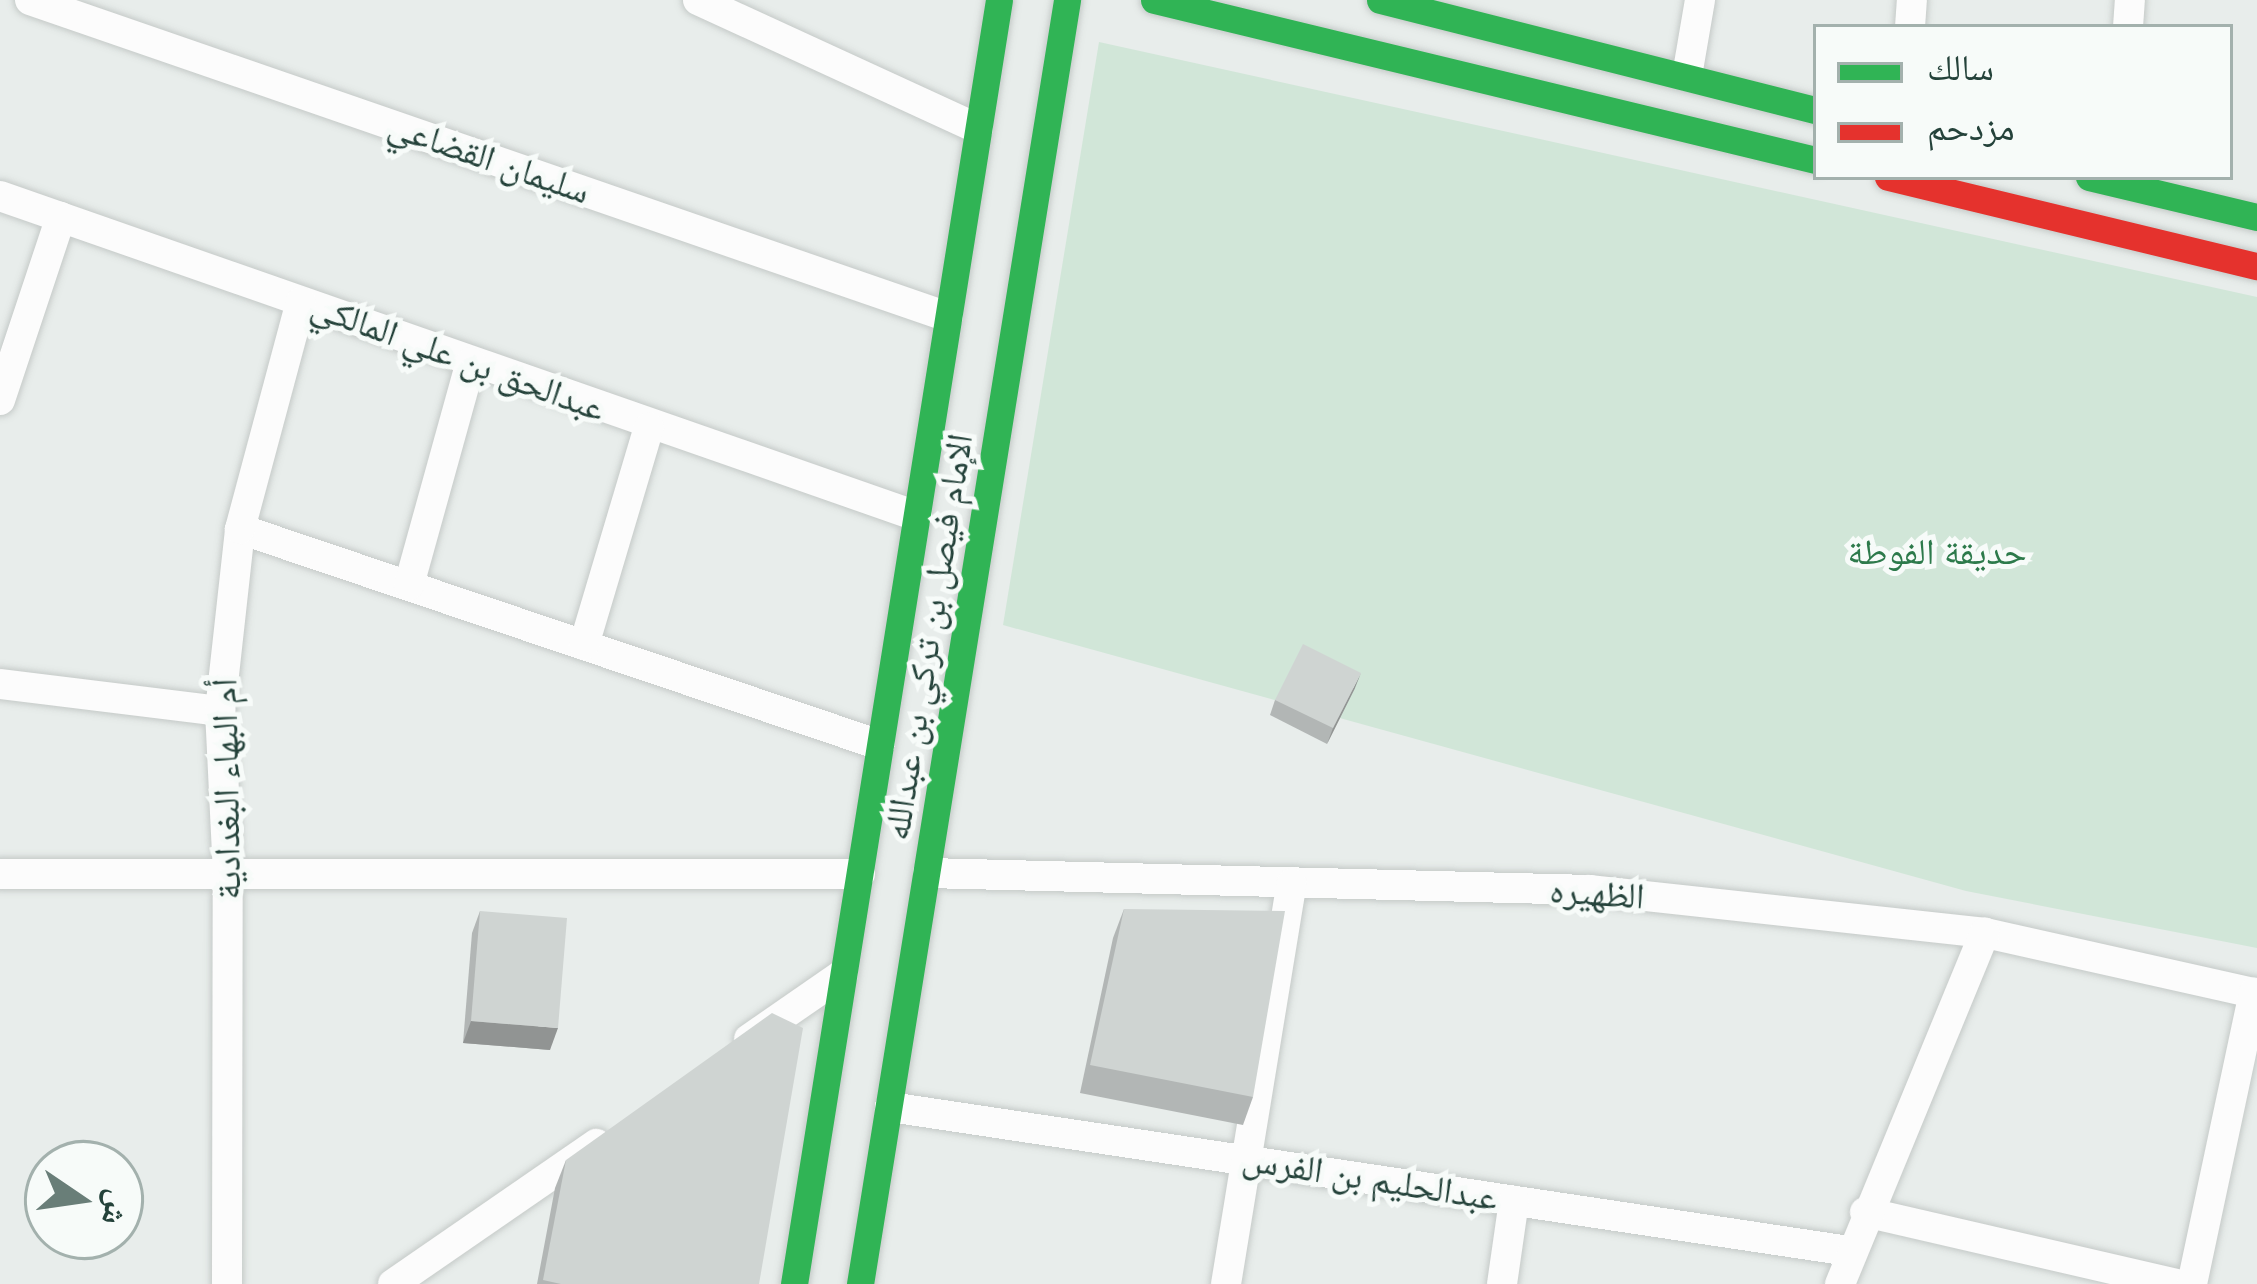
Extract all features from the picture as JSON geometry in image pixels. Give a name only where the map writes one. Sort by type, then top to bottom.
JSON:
[{"type":"main road","name":"الإمام فيصل بن تركي بن عبدالله","points":[[794,1284],[999,0]]},
{"type":"main road","name":"الإمام فيصل بن تركي بن عبدالله","points":[[860,1284],[1066,0]]},
{"type":"main road","points":[[1154,0],[1813,159]]},
{"type":"main road","points":[[1380,0],[1495,14],[1688,76],[1813,109]]},
{"type":"main road","points":[[1740,141],[1773,131],[1776,111],[1765,96]]},
{"type":"main road","points":[[1900,180],[2257,266]]},
{"type":"main road","points":[[2112,180],[2257,217]]},
{"type":"street","name":"سليمان القضاعي","points":[[30,0],[948,317]]},
{"type":"street","points":[[698,0],[978,129]]},
{"type":"street","points":[[1688,76],[1700,0]]},
{"type":"street","name":"عبدالحق بن علي المالكي","points":[[0,196],[649,428],[917,516]]},
{"type":"street","points":[[0,400],[61,217]]},
{"type":"street","name":"أم البهاء البغدادية","points":[[227,1284],[228,874],[220,711],[240,529],[302,302]]},
{"type":"street","points":[[409,586],[471,362]]},
{"type":"street","points":[[584,645],[649,428]]},
{"type":"street","points":[[240,529],[880,746]]},
{"type":"street","points":[[0,684],[220,711]]},
{"type":"street","name":"الظهيره","points":[[928,873],[1590,890],[1985,933],[2256,994]]},
{"type":"street","points":[[0,874],[860,874]]},
{"type":"street","points":[[1226,1284],[1292,883]]},
{"type":"street","points":[[1840,1284],[1865,1212],[1985,933]]},
{"type":"street","points":[[726,1055],[843,974]]},
{"type":"street","points":[[2192,1284],[2256,994]]},
{"type":"street","name":"عبدالحليم بن الفرس","points":[[890,1107],[1849,1251]]},
{"type":"street","points":[[393,1284],[628,1122]]},
{"type":"street","points":[[1502,1284],[1514,1201]]},
{"type":"street","points":[[1865,1212],[2177,1284]]},
{"type":"green space","name":"حديقة الفوطة","points":[[1099,42],[2257,297],[2257,948],[1966,891],[1003,625]]},
{"type":"building","points":[[1303,644],[1361,673],[1333,728],[1275,700]]},
{"type":"building","points":[[1124,909],[1285,911],[1253,1097],[1090,1065]]},
{"type":"building","points":[[480,911],[567,918],[558,1028],[471,1021]]},
{"type":"building","points":[[772,1013],[803,1028],[759,1284],[561,1284],[543,1280],[566,1160]]},
{"type":"traffic: fast","points":[[794,1284],[999,0]]},
{"type":"traffic: fast","points":[[860,1284],[1067,0]]},
{"type":"traffic: fast","points":[[1154,0],[1813,159]]},
{"type":"traffic: fast","points":[[1380,0],[1813,109]]},
{"type":"traffic: fast","points":[[2102,180],[2257,217]]},
{"type":"traffic: jam","points":[[1900,180],[2257,266]]}]
